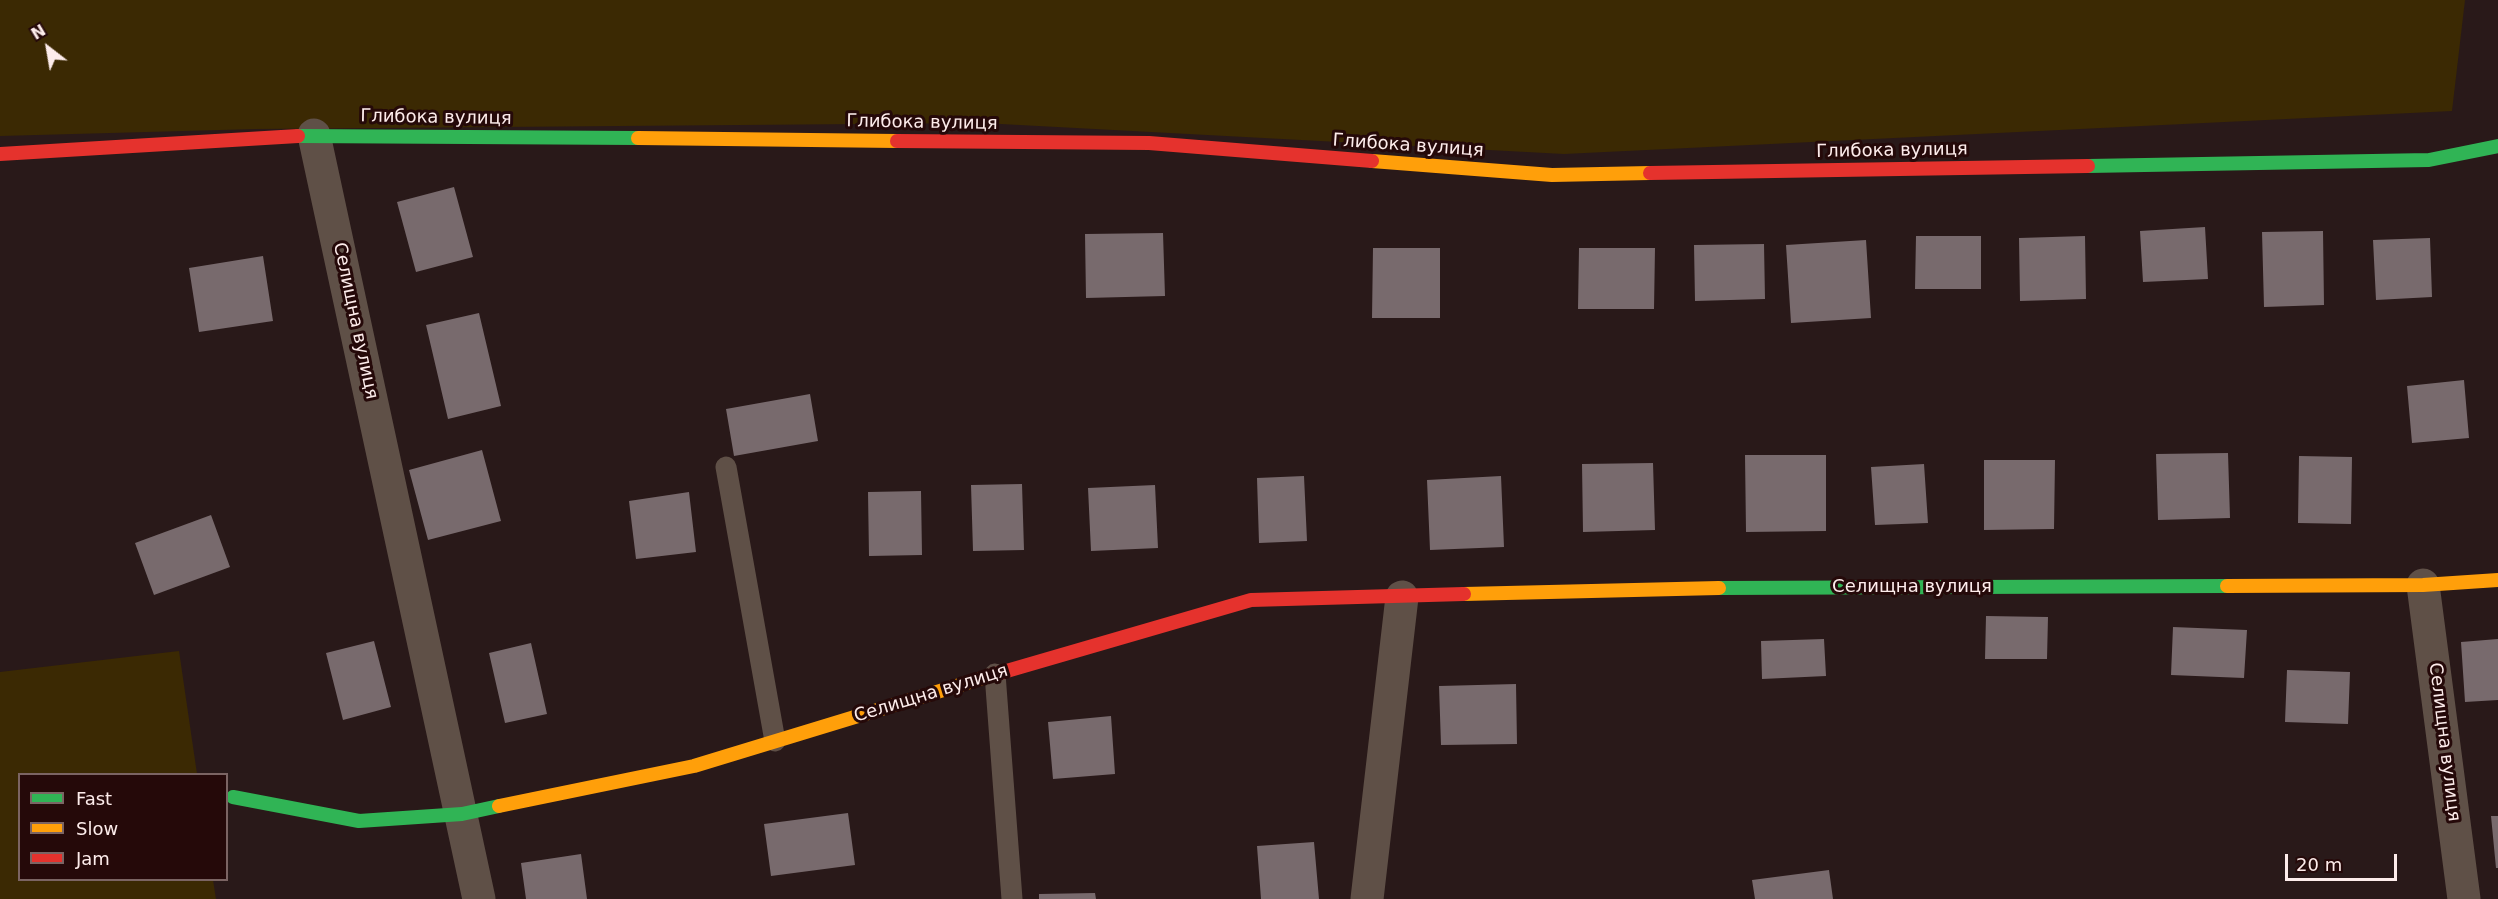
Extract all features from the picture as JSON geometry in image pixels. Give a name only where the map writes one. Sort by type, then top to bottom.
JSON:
[{"type":"street","name":"Глибока вулиця","points":[[314,135],[1149,143],[1552,175],[2429,160],[2498,146]]},
{"type":"street","points":[[0,154],[314,135]]},
{"type":"street","name":"Селищна вулиця","points":[[314,135],[479,899]]},
{"type":"street","name":"Селищна вулиця","points":[[233,796],[359,821],[462,814],[694,766],[995,674],[1251,600],[1713,588],[2423,585],[2498,580]]},
{"type":"street","name":"Селищна вулиця","points":[[2423,585],[2464,899]]},
{"type":"street","points":[[1367,899],[1402,597]]},
{"type":"lane","points":[[726,467],[775,741]]},
{"type":"lane","points":[[995,674],[1012,899]]},
{"type":"shaded area","points":[[0,0],[2465,0],[2452,111],[1564,154],[982,123],[257,129],[0,136]]},
{"type":"shaded area","points":[[179,651],[197,773],[18,773],[18,881],[213,881],[216,899],[0,899],[0,672]]},
{"type":"building","points":[[454,187],[473,257],[416,272],[397,202]]},
{"type":"building","points":[[2205,227],[2208,279],[2143,282],[2140,231]]},
{"type":"building","points":[[2323,231],[2324,305],[2264,307],[2262,232]]},
{"type":"building","points":[[1163,233],[1165,296],[1086,298],[1085,234]]},
{"type":"building","points":[[1916,236],[1981,236],[1981,289],[1915,289]]},
{"type":"building","points":[[2085,236],[2086,299],[2020,301],[2019,238]]},
{"type":"building","points":[[2430,238],[2432,297],[2376,300],[2373,240]]},
{"type":"building","points":[[1866,240],[1871,318],[1791,323],[1786,245]]},
{"type":"building","points":[[1764,244],[1765,299],[1695,301],[1694,245]]},
{"type":"building","points":[[1373,248],[1440,248],[1440,318],[1372,318]]},
{"type":"building","points":[[1579,248],[1655,248],[1654,309],[1578,309]]},
{"type":"building","points":[[263,256],[273,321],[199,332],[189,268]]},
{"type":"building","points":[[479,313],[501,406],[448,419],[426,325]]},
{"type":"building","points":[[2464,380],[2469,438],[2412,443],[2407,386]]},
{"type":"building","points":[[810,394],[818,441],[734,456],[726,409]]},
{"type":"building","points":[[482,450],[501,521],[428,540],[409,470]]},
{"type":"building","points":[[2228,453],[2230,518],[2158,520],[2156,454]]},
{"type":"building","points":[[1745,455],[1826,455],[1826,531],[1746,532]]},
{"type":"building","points":[[2299,456],[2352,457],[2351,524],[2298,523]]},
{"type":"building","points":[[1984,460],[2055,460],[2054,529],[1984,530]]},
{"type":"building","points":[[1653,463],[1655,530],[1583,532],[1582,464]]},
{"type":"building","points":[[1924,464],[1928,523],[1875,525],[1871,467]]},
{"type":"building","points":[[1304,476],[1307,541],[1259,543],[1257,478]]},
{"type":"building","points":[[1501,476],[1504,547],[1430,550],[1427,480]]},
{"type":"building","points":[[1022,484],[1024,550],[973,551],[971,485]]},
{"type":"building","points":[[1155,485],[1158,548],[1091,551],[1088,488]]},
{"type":"building","points":[[921,491],[922,555],[869,556],[868,492]]},
{"type":"building","points":[[689,492],[696,552],[636,559],[629,501]]},
{"type":"building","points":[[211,515],[230,567],[154,595],[135,543]]},
{"type":"building","points":[[1986,616],[2048,617],[2047,659],[1985,659]]},
{"type":"building","points":[[2173,627],[2247,630],[2244,678],[2171,675]]},
{"type":"building","points":[[1824,639],[1826,676],[1762,679],[1761,641]]},
{"type":"building","points":[[2498,639],[2498,700],[2465,702],[2461,642]]},
{"type":"building","points":[[374,641],[391,707],[343,720],[326,653]]},
{"type":"building","points":[[531,643],[547,714],[505,723],[489,653]]},
{"type":"building","points":[[2287,670],[2350,672],[2348,724],[2285,722]]},
{"type":"building","points":[[1516,684],[1517,744],[1441,745],[1439,686]]},
{"type":"building","points":[[1111,716],[1115,774],[1053,779],[1048,722]]},
{"type":"building","points":[[848,813],[855,865],[771,876],[764,824]]},
{"type":"building","points":[[2491,816],[2498,816],[2498,868],[2496,868]]},
{"type":"building","points":[[1314,842],[1319,899],[1261,899],[1257,846]]},
{"type":"building","points":[[581,854],[587,899],[526,899],[521,863]]},
{"type":"building","points":[[1829,870],[1833,899],[1755,899],[1752,880]]},
{"type":"building","points":[[1095,893],[1096,899],[1039,899],[1039,894]]},
{"type":"traffic: fast","points":[[298,136],[638,138]]},
{"type":"traffic: fast","points":[[2088,166],[2429,160],[2498,146]]},
{"type":"traffic: fast","points":[[1719,588],[2227,586]]},
{"type":"traffic: fast","points":[[233,797],[359,821],[462,814],[499,806]]},
{"type":"traffic: slow","points":[[638,138],[897,141]]},
{"type":"traffic: slow","points":[[1372,161],[1552,175],[1650,173]]},
{"type":"traffic: slow","points":[[2227,586],[2423,585],[2498,580]]},
{"type":"traffic: slow","points":[[1464,594],[1719,588]]},
{"type":"traffic: slow","points":[[499,806],[694,766],[986,677]]},
{"type":"traffic: jam","points":[[0,154],[298,136]]},
{"type":"traffic: jam","points":[[897,141],[1149,143],[1372,161]]},
{"type":"traffic: jam","points":[[1650,173],[2088,166]]},
{"type":"traffic: jam","points":[[986,677],[1251,600],[1464,594]]}]
